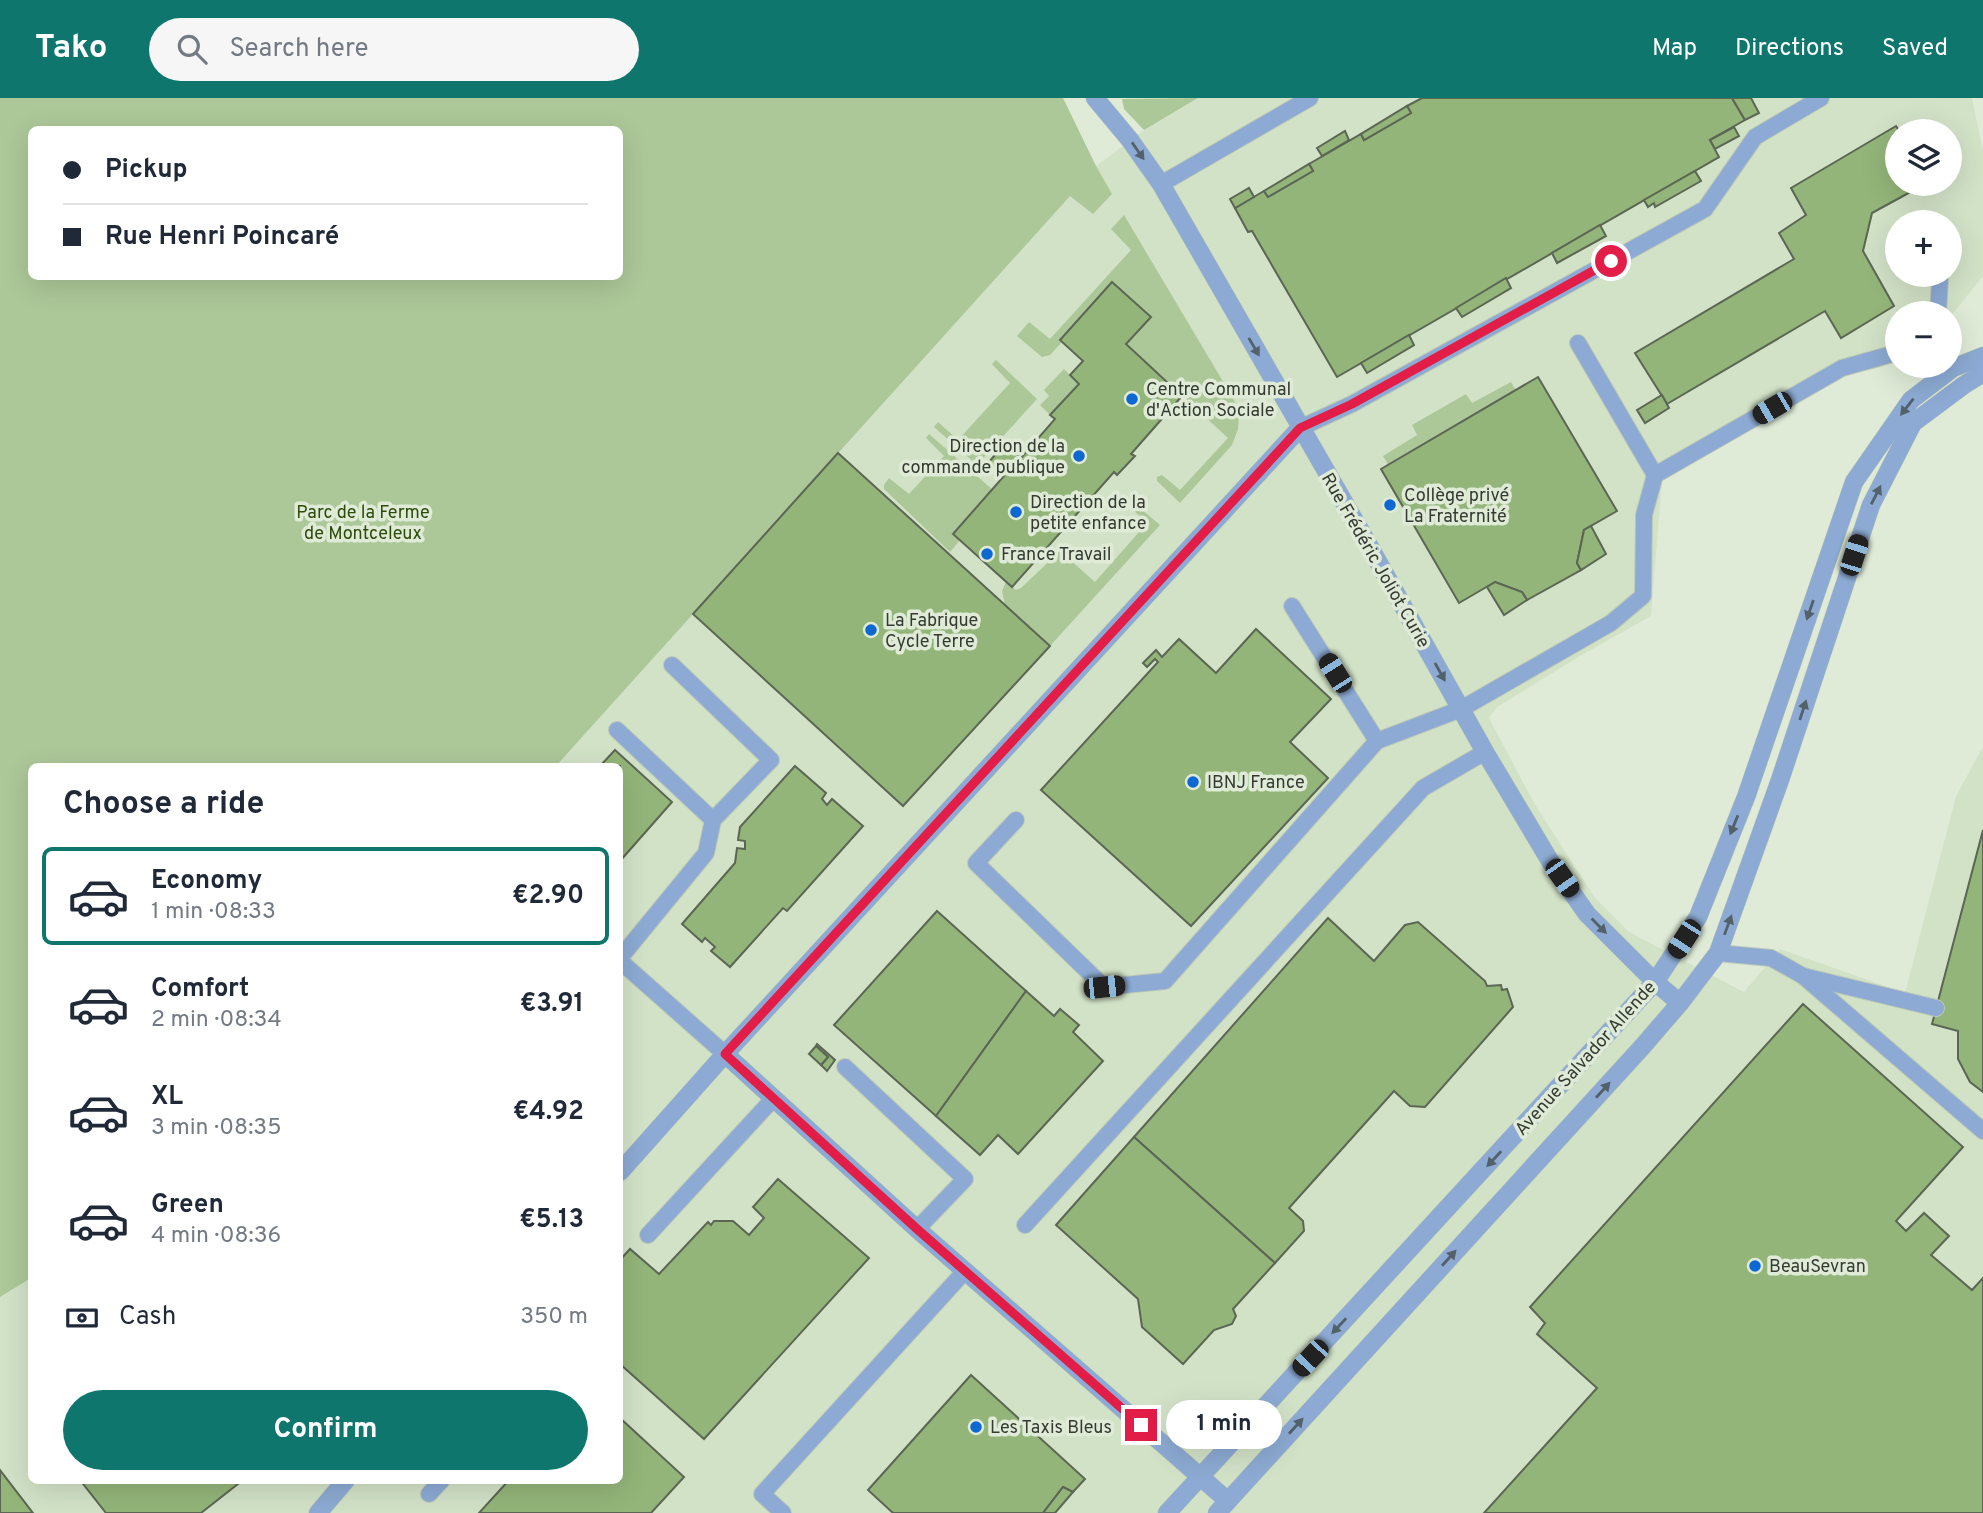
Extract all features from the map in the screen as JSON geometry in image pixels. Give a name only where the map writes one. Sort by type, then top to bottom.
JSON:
[{"type":"street","name":"Rue Frédéric Joliot Curie","points":[[1095,98],[1130,140],[1161,184],[1550,861],[1587,914],[1655,982],[1680,1003]]},
{"type":"street","name":"Avenue Salvador Allende","points":[[1167,1513],[1655,982],[1698,917],[1746,797],[1854,482],[1911,400],[1954,368],[1983,356]]},
{"type":"street","name":"Avenue Salvador Allende","points":[[1223,1507],[1680,1003],[1718,953],[1780,780],[1871,505],[1913,423],[1983,373]]},
{"type":"street","points":[[623,1169],[1300,428]]},
{"type":"street","points":[[725,1054],[917,1229],[1200,1476],[1223,1507]]},
{"type":"street","points":[[318,1513],[343,1484]]},
{"type":"lane","points":[[1161,184],[1310,98]]},
{"type":"lane","points":[[1300,428],[1352,404],[1705,209],[1755,136],[1821,98]]},
{"type":"lane","points":[[1578,342],[1655,475]]},
{"type":"lane","points":[[1016,820],[976,863],[1104,987],[1165,981],[1377,741],[1461,709],[1611,623],[1643,596],[1644,515],[1655,475],[1842,368],[1885,356]]},
{"type":"lane","points":[[1292,606],[1377,741]]},
{"type":"lane","points":[[623,956],[706,853],[713,820],[771,760],[672,665]]},
{"type":"lane","points":[[617,730],[713,820]]},
{"type":"lane","points":[[1025,1225],[1423,788],[1485,752]]},
{"type":"lane","points":[[1718,953],[1770,958],[1803,976],[1983,1130]]},
{"type":"lane","points":[[623,963],[725,1054]]},
{"type":"lane","points":[[1803,976],[1936,1008]]},
{"type":"lane","points":[[845,1067],[965,1179],[917,1229]]},
{"type":"lane","points":[[648,1235],[773,1099]]},
{"type":"lane","points":[[783,1513],[762,1494],[965,1270]]},
{"type":"lane","points":[[429,1494],[438,1484]]},
{"type":"shaded area","points":[[1199,98],[1972,98],[1983,151],[1983,276],[1962,302],[1885,301],[1885,366],[1836,377],[1662,480],[1651,616],[1497,707],[1489,718],[1534,803],[1595,898],[1629,932],[1744,992],[1780,949],[1905,993],[1956,796],[1983,747],[1983,1513],[0,1513],[0,1297],[28,1280],[28,1484],[623,1484],[623,763],[559,763],[1096,166],[1144,130]]},
{"type":"green space","name":"Parc de la Ferme de Montceleux","points":[[0,98],[1063,98],[1112,194],[1093,214],[1070,196],[559,763],[28,763],[28,1280],[0,1297]]},
{"type":"green space","points":[[1198,98],[1144,130],[1124,109],[1122,99]]},
{"type":"green space","points":[[1124,215],[1234,400],[1239,416],[1232,445],[1180,503],[1157,481],[1157,477],[1162,475],[1180,490],[1228,438],[1126,344],[1150,317],[1113,282],[1060,339],[1062,342],[1050,355],[1042,357],[1017,336],[1029,322],[1050,339],[1131,250],[1111,229]]},
{"type":"green space","points":[[996,360],[1037,399],[977,465],[934,427],[938,422],[958,440],[1010,383],[992,364]]},
{"type":"green space","points":[[1064,369],[1079,384],[1050,415],[1040,405],[1049,396],[1044,390]]},
{"type":"green space","points":[[1511,382],[1527,409],[1397,480],[1383,456],[1417,435],[1412,425],[1466,394],[1472,403]]},
{"type":"green space","points":[[929,434],[993,490],[953,534],[960,540],[950,552],[884,489],[889,478],[909,494],[944,456],[926,438]]},
{"type":"green space","points":[[1134,503],[1160,525],[1050,646],[1005,605],[1002,591],[1006,582],[1016,590],[1021,588],[1060,551],[1095,582],[1147,523],[1132,509]]},
{"type":"building","points":[[1422,98],[1732,98],[1745,120],[1710,140],[1719,157],[1337,377],[1252,231],[1248,232],[1235,208],[1264,191],[1268,197],[1313,171],[1309,164],[1361,134],[1364,140],[1411,113],[1407,106]]},
{"type":"building","points":[[1732,98],[1751,98],[1759,113],[1745,120]]},
{"type":"building","points":[[1407,106],[1411,113],[1364,140],[1361,134]]},
{"type":"building","points":[[1734,127],[1739,136],[1715,149],[1710,140]]},
{"type":"building","points":[[1345,131],[1349,140],[1322,156],[1317,148]]},
{"type":"building","points":[[1885,132],[1885,196],[1903,196],[1872,213],[1863,251],[1891,301],[1885,301],[1885,311],[1841,338],[1825,311],[1667,404],[1635,353],[1794,259],[1779,233],[1806,215],[1791,188]]},
{"type":"building","points":[[1309,164],[1313,171],[1268,197],[1264,191]]},
{"type":"building","points":[[1695,171],[1701,181],[1655,207],[1654,203],[1648,207],[1644,200]]},
{"type":"building","points":[[1249,188],[1254,197],[1235,208],[1230,199]]},
{"type":"building","points":[[1600,225],[1606,236],[1557,263],[1552,253]]},
{"type":"building","points":[[1506,278],[1511,288],[1462,317],[1456,308]]},
{"type":"building","points":[[1112,282],[1151,317],[1126,344],[1182,396],[1131,454],[1135,456],[1117,475],[1114,472],[1012,587],[953,534],[1004,476],[989,462],[1005,443],[1021,458],[1055,419],[1050,415],[1079,384],[1070,375],[1083,361],[1060,340]]},
{"type":"building","points":[[1409,335],[1414,345],[1367,373],[1361,363]]},
{"type":"building","points":[[1538,377],[1617,511],[1584,530],[1577,563],[1581,570],[1527,600],[1522,592],[1495,582],[1459,603],[1381,469]]},
{"type":"building","points":[[1662,395],[1669,408],[1645,423],[1637,410]]},
{"type":"building","name":"La Fabrique Cycle Terre","points":[[838,453],[1050,646],[903,806],[693,614]]},
{"type":"building","points":[[1591,526],[1606,554],[1581,570],[1577,563],[1584,530]]},
{"type":"building","points":[[1495,582],[1522,592],[1527,600],[1504,615],[1487,587]]},
{"type":"building","points":[[1256,629],[1331,699],[1290,742],[1328,778],[1191,926],[1041,790],[1158,662],[1155,659],[1147,667],[1143,663],[1156,650],[1162,657],[1179,639],[1216,673]]},
{"type":"building","points":[[615,750],[672,802],[623,858],[623,763],[603,763]]},
{"type":"building","points":[[795,766],[826,793],[822,799],[827,805],[832,799],[863,826],[787,911],[783,908],[730,967],[711,951],[715,947],[705,938],[702,942],[682,924],[735,863],[737,848],[745,849],[745,841],[738,840],[740,827]]},
{"type":"building","points":[[1983,830],[1983,1092],[1970,1082],[1958,1059],[1958,1031],[1932,1024]]},
{"type":"building","points":[[937,911],[1026,991],[936,1116],[834,1025]]},
{"type":"building","points":[[1328,918],[1374,961],[1405,925],[1418,922],[1485,981],[1487,986],[1501,985],[1502,990],[1507,989],[1513,1007],[1425,1107],[1410,1106],[1394,1091],[1289,1208],[1303,1221],[1304,1231],[1275,1263],[1134,1137]]},
{"type":"building","points":[[1026,991],[1054,1016],[1060,1009],[1079,1025],[1073,1032],[1103,1061],[1018,1154],[998,1135],[980,1155],[936,1116]]},
{"type":"building","name":"BeauSevran","points":[[1803,1004],[1963,1147],[1896,1221],[1906,1231],[1924,1213],[1949,1236],[1931,1255],[1972,1290],[1983,1278],[1983,1513],[1484,1513],[1597,1388],[1537,1334],[1545,1323],[1530,1307]]},
{"type":"building","points":[[817,1044],[835,1060],[827,1071],[821,1065],[828,1057]]},
{"type":"building","points":[[816,1046],[828,1057],[821,1065],[809,1054]]},
{"type":"building","points":[[1134,1137],[1275,1263],[1233,1309],[1236,1316],[1232,1324],[1214,1330],[1183,1364],[1142,1327],[1138,1299],[1056,1225]]},
{"type":"building","points":[[778,1179],[869,1258],[704,1439],[623,1367],[623,1257],[630,1249],[659,1274],[708,1222],[711,1225],[714,1221],[733,1221],[749,1235],[764,1218],[753,1207]]},
{"type":"building","name":"Les Taxis Bleus","points":[[971,1375],[1085,1479],[1073,1492],[1063,1487],[1043,1513],[893,1513],[868,1490]]},
{"type":"building","points":[[623,1421],[684,1477],[651,1513],[479,1513],[505,1484],[623,1484]]},
{"type":"building","points":[[0,1470],[33,1513],[0,1513]]},
{"type":"building","points":[[83,1484],[238,1484],[201,1513],[106,1513]]},
{"type":"building","points":[[1063,1487],[1073,1492],[1055,1513],[1043,1513]]},
{"type":"place","name":"Centre Communal d'Action Sociale","points":[[1132,399]]},
{"type":"place","name":"Direction de la commande publique","points":[[1079,456]]},
{"type":"place","name":"Collège privé La Fraternité","points":[[1390,505]]},
{"type":"place","name":"Direction de la petite enfance","points":[[1016,512]]},
{"type":"place","name":"France Travail","points":[[987,554]]},
{"type":"place","name":"La Fabrique Cycle Terre","points":[[871,630]]},
{"type":"place","name":"IBNJ France","points":[[1193,782]]},
{"type":"place","name":"BeauSevran","points":[[1755,1266]]},
{"type":"place","name":"Les Taxis Bleus","points":[[976,1427]]},
{"type":"route","points":[[1141,1425],[917,1229],[725,1054],[1300,428],[1352,404],[1611,261]]}]
